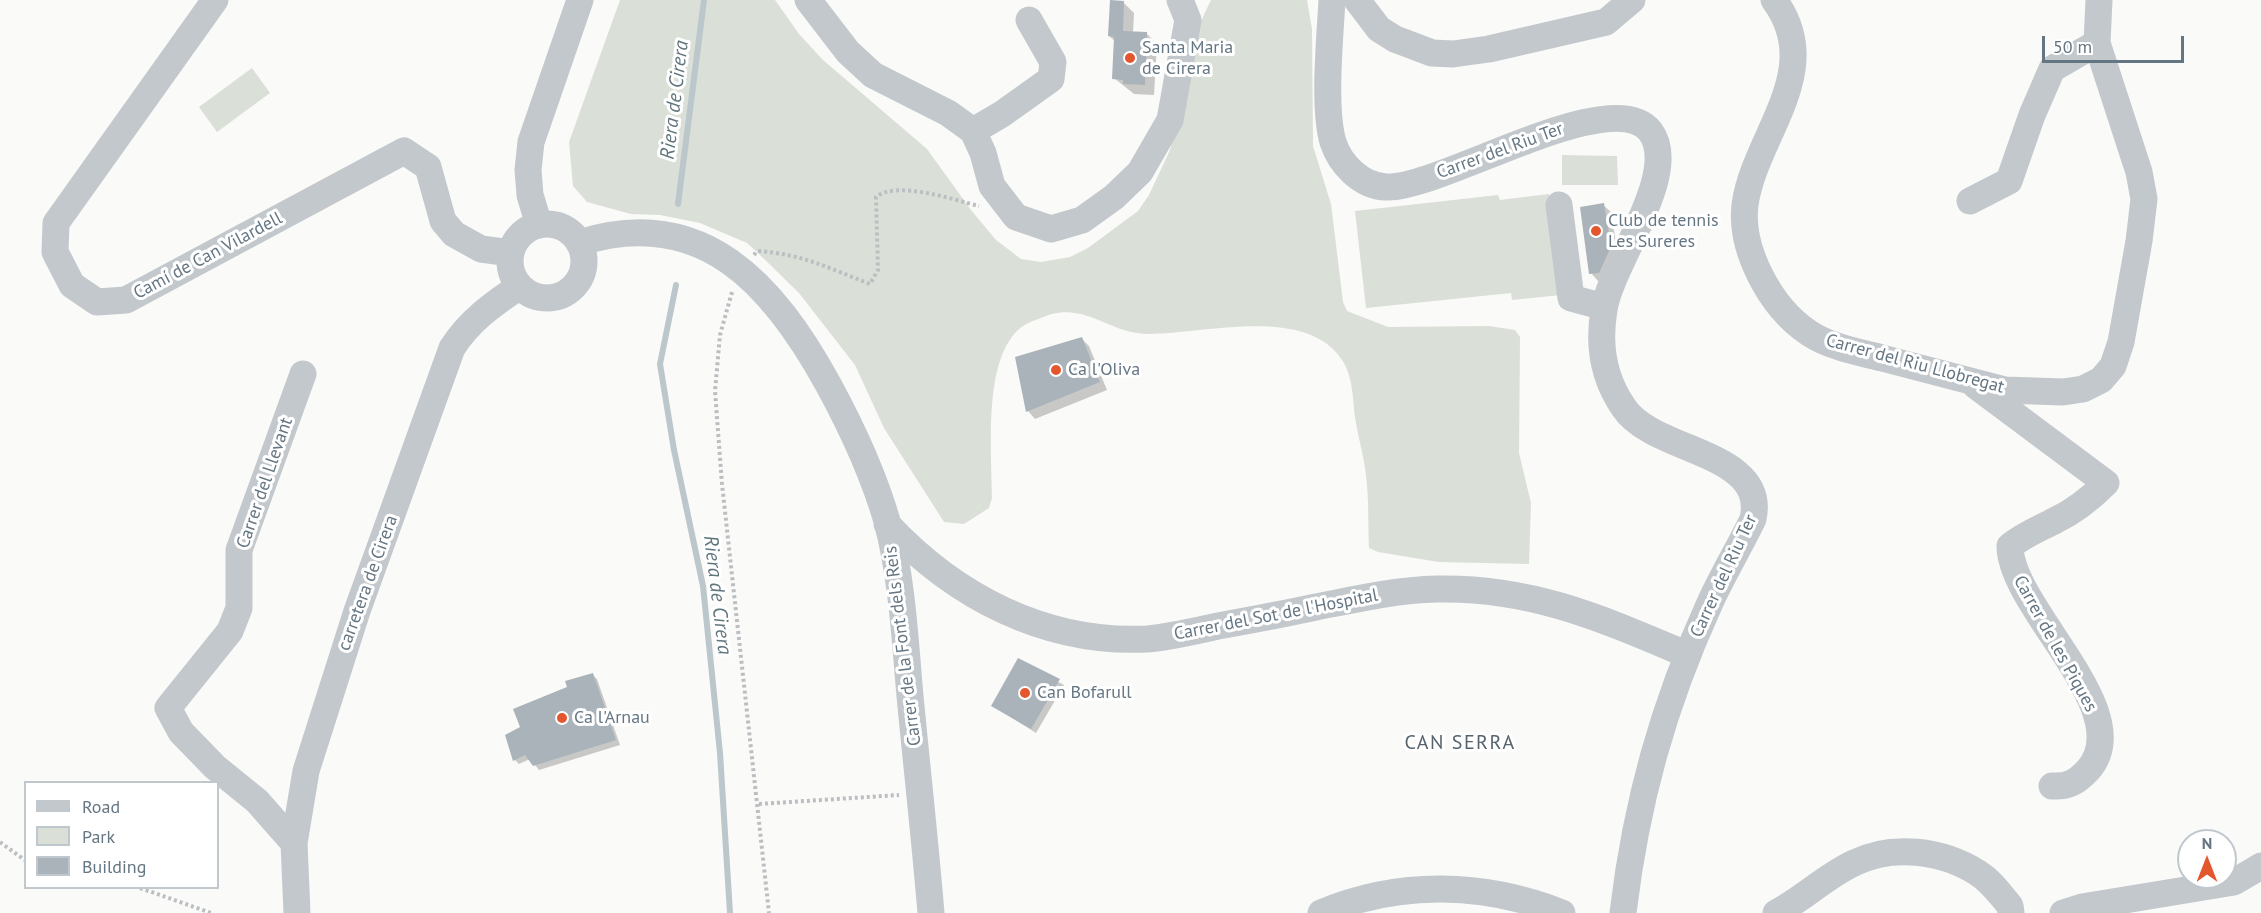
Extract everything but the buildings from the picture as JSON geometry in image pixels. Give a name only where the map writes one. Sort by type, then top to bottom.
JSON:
[{"type":"street","name":"Camí de Can Vilardell","points":[[215,0],[56,224],[55,252],[72,285],[96,302],[126,300],[404,151],[428,167],[443,221],[454,234],[481,249],[511,253]]},
{"type":"street","points":[[539,225],[530,195],[528,171],[531,142],[580,0]]},
{"type":"street","points":[[808,0],[848,52],[873,75],[948,113],[973,131],[983,153],[992,186],[1016,216],[1051,230],[1082,220],[1114,197],[1140,172],[1170,120],[1191,7]]},
{"type":"street","name":"Carrer del Riu Ter","points":[[1332,0],[1330,121],[1334,142],[1354,174],[1369,183],[1386,187],[1411,184],[1540,135],[1586,122],[1630,120],[1640,123],[1650,130],[1659,155],[1658,171],[1604,307],[1601,341],[1605,370],[1625,410],[1644,428],[1714,458],[1746,481],[1753,492],[1756,506],[1753,519],[1709,604],[1688,655],[1648,769],[1631,852],[1623,913]]},
{"type":"street","points":[[1357,0],[1379,29],[1395,39],[1432,53],[1453,54],[1489,49],[1606,22],[1632,0]]},
{"type":"street","name":"Carrer del Riu Llobregat","points":[[1774,0],[1787,24],[1792,57],[1790,86],[1752,178],[1745,207],[1747,240],[1760,274],[1780,305],[1810,334],[1870,355],[2005,390],[2063,392],[2083,389],[2101,380],[2113,366],[2121,342],[2132,284],[2144,200],[2139,172],[2097,43],[2099,0]]},
{"type":"street","points":[[973,131],[1002,114],[1051,79],[1053,62],[1029,20]]},
{"type":"street","points":[[1970,201],[2009,181],[2032,115],[2052,69],[2097,43]]},
{"type":"street","points":[[1559,206],[1571,298],[1604,307]]},
{"type":"street","points":[[539,225],[561,227],[579,243],[583,252],[584,270],[578,283],[568,292],[554,298],[539,297],[520,286],[511,272],[511,253],[519,237],[539,225]]},
{"type":"street","name":"Carrer de la Font dels Reis","points":[[579,243],[603,235],[625,232],[667,235],[708,247],[743,269],[791,321],[857,439],[887,524],[902,610],[931,913]]},
{"type":"street","name":"carretera de Cirera","points":[[297,913],[294,843],[306,771],[328,695],[452,348],[464,330],[478,316],[520,286]]},
{"type":"street","name":"Carrer del Llevant","points":[[294,843],[256,801],[215,767],[181,732],[168,708],[230,631],[240,608],[240,550],[303,374]]},
{"type":"street","name":"Carrer de les Piques","points":[[1968,380],[2106,483],[2090,500],[2057,520],[2025,533],[2010,546],[2010,563],[2092,701],[2098,724],[2098,750],[2091,766],[2079,779],[2065,787],[2052,786]]},
{"type":"street","name":"Carrer del Sot de l'Hospital","points":[[887,524],[930,564],[997,608],[1028,622],[1082,636],[1148,639],[1390,593],[1468,589],[1537,598],[1568,606],[1688,655]]},
{"type":"street","points":[[1776,913],[1801,899],[1853,863],[1875,855],[1897,852],[1939,856],[1978,873],[2010,906],[2011,913]]},
{"type":"street","points":[[2062,913],[2082,907],[2234,882],[2261,866]]},
{"type":"street","points":[[1321,913],[1350,902],[1400,891],[1454,889],[1513,895],[1562,913]]},
{"type":"path","points":[[769,913],[759,804],[722,484],[715,391],[720,335],[729,298],[743,269],[757,252],[789,253],[821,262],[870,284],[878,270],[876,197],[883,191],[914,191],[988,209],[1011,210]]},
{"type":"path","points":[[759,804],[919,793]]},
{"type":"path","points":[[0,842],[24,860]]},
{"type":"path","points":[[143,889],[211,913]]},
{"type":"green space","points":[[620,0],[775,0],[799,34],[823,60],[927,149],[996,240],[1021,259],[1041,262],[1070,257],[1088,248],[1138,211],[1149,195],[1170,150],[1201,21],[1211,0],[1307,0],[1312,29],[1313,146],[1331,204],[1343,302],[1347,311],[1388,327],[1489,326],[1515,330],[1520,337],[1519,453],[1531,503],[1529,564],[1439,562],[1378,552],[1369,548],[1366,475],[1350,381],[1346,366],[1326,343],[1304,333],[1253,326],[1172,333],[1134,333],[1070,312],[1057,313],[1023,326],[1006,346],[994,387],[991,434],[992,498],[989,508],[964,524],[944,522],[884,428],[855,365],[799,293],[757,252],[747,243],[700,223],[660,215],[631,214],[587,202],[573,186],[569,142]]},
{"type":"green space","points":[[252,68],[270,93],[217,132],[199,107]]},
{"type":"green space","points":[[1562,155],[1617,156],[1618,185],[1562,185]]},
{"type":"green space","points":[[1549,194],[1561,295],[1512,300],[1511,293],[1366,308],[1355,211],[1498,195],[1500,200]]},
{"type":"waterway","name":"Riera de Cirera","points":[[678,204],[704,0]]},
{"type":"waterway","name":"Riera de Cirera","points":[[676,285],[660,364],[674,450],[703,586],[720,753],[730,913]]},
{"type":"place","name":"Santa Maria de Cirera","points":[[1130,58]]},
{"type":"place","name":"Club de tennis Les Sureres","points":[[1596,231]]},
{"type":"place","name":"Ca l'Oliva","points":[[1056,370]]},
{"type":"place","name":"Can Bofarull","points":[[1025,693]]},
{"type":"place","name":"Ca l'Arnau","points":[[562,718]]},
{"type":"district","name":"CAN SERRA","points":[[1460,743]]}]
